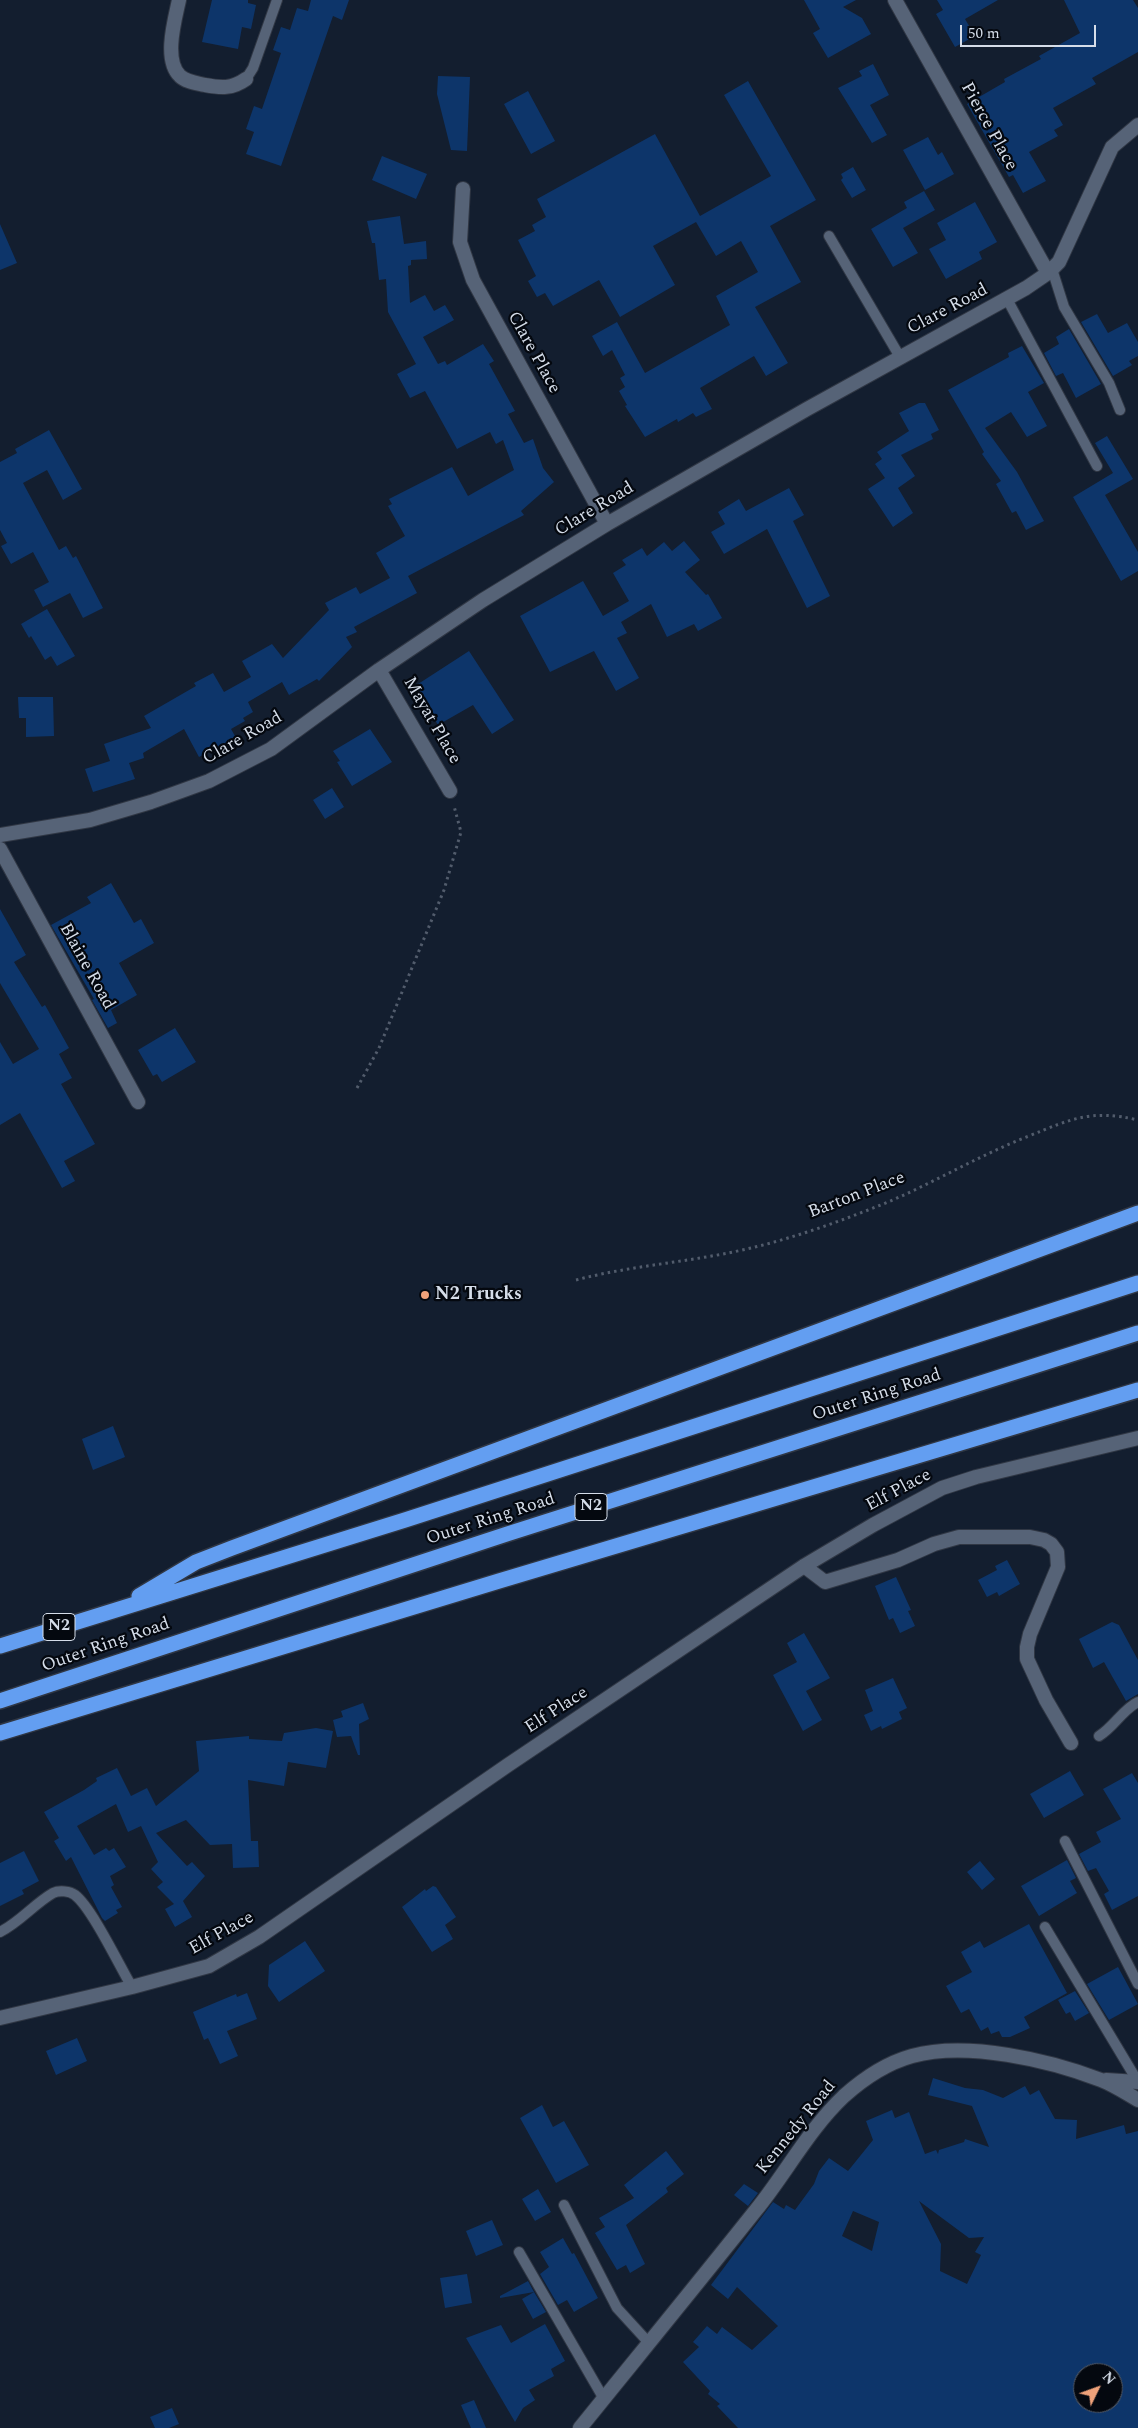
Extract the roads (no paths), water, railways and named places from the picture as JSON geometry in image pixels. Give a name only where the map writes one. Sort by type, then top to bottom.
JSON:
[{"type":"highway","points":[[1120,1219],[1138,1207]]},
{"type":"highway","points":[[118,1608],[196,1562],[232,1548],[1138,1213]]},
{"type":"highway","name":"Outer Ring Road","points":[[0,1646],[405,1520],[1138,1283]]},
{"type":"highway","name":"Outer Ring Road","points":[[0,1701],[488,1540],[1138,1333]]},
{"type":"highway","points":[[0,1734],[508,1578],[1138,1390]]},
{"type":"street","points":[[179,0],[172,49],[175,70],[181,77],[201,84],[228,88],[236,86],[246,79]]},
{"type":"street","name":"Pierce Place","points":[[895,0],[1050,271]]},
{"type":"street","name":"Clare Road","points":[[0,836],[90,820],[151,802],[209,781],[271,748],[379,670],[483,600],[607,524],[900,357],[1007,300],[1050,271],[1067,247],[1112,147],[1138,125]]},
{"type":"street","name":"Clare Place","points":[[462,190],[460,242],[473,280],[607,524]]},
{"type":"street","name":"Mayat Place","points":[[379,670],[450,791]]},
{"type":"street","name":"Blaine Road","points":[[0,849],[138,1102]]},
{"type":"street","name":"Elf Place","points":[[0,2018],[132,1988],[210,1966],[229,1956],[804,1566],[873,1525],[942,1488],[976,1477],[1138,1438]]},
{"type":"street","points":[[804,1566],[825,1582],[898,1560],[934,1544],[959,1537],[1030,1537],[1044,1540],[1051,1544],[1057,1552],[1058,1568],[1030,1634],[1027,1647],[1028,1659],[1046,1700],[1071,1743]]},
{"type":"street","name":"Kennedy Road","points":[[580,2428],[758,2207],[811,2135],[843,2097],[864,2080],[912,2056],[953,2050],[1006,2054],[1103,2080],[1138,2100]]},
{"type":"street","points":[[1103,2080],[1138,2082]]},
{"type":"lane","points":[[246,79],[253,68],[277,0]]},
{"type":"lane","points":[[829,236],[900,357]]},
{"type":"lane","points":[[1050,271],[1064,307],[1109,383],[1120,410]]},
{"type":"lane","points":[[1007,300],[1097,466]]},
{"type":"lane","points":[[1099,1736],[1110,1729],[1130,1706],[1138,1702]]},
{"type":"lane","points":[[1065,1841],[1138,1984]]},
{"type":"lane","points":[[0,1932],[9,1928],[54,1892],[74,1894],[96,1925],[132,1988]]},
{"type":"lane","points":[[1045,1927],[1138,2082]]},
{"type":"lane","points":[[564,2205],[617,2308],[649,2343]]},
{"type":"lane","points":[[519,2252],[604,2399]]},
{"type":"place","name":"N2 Trucks","points":[[425,1295]]}]
